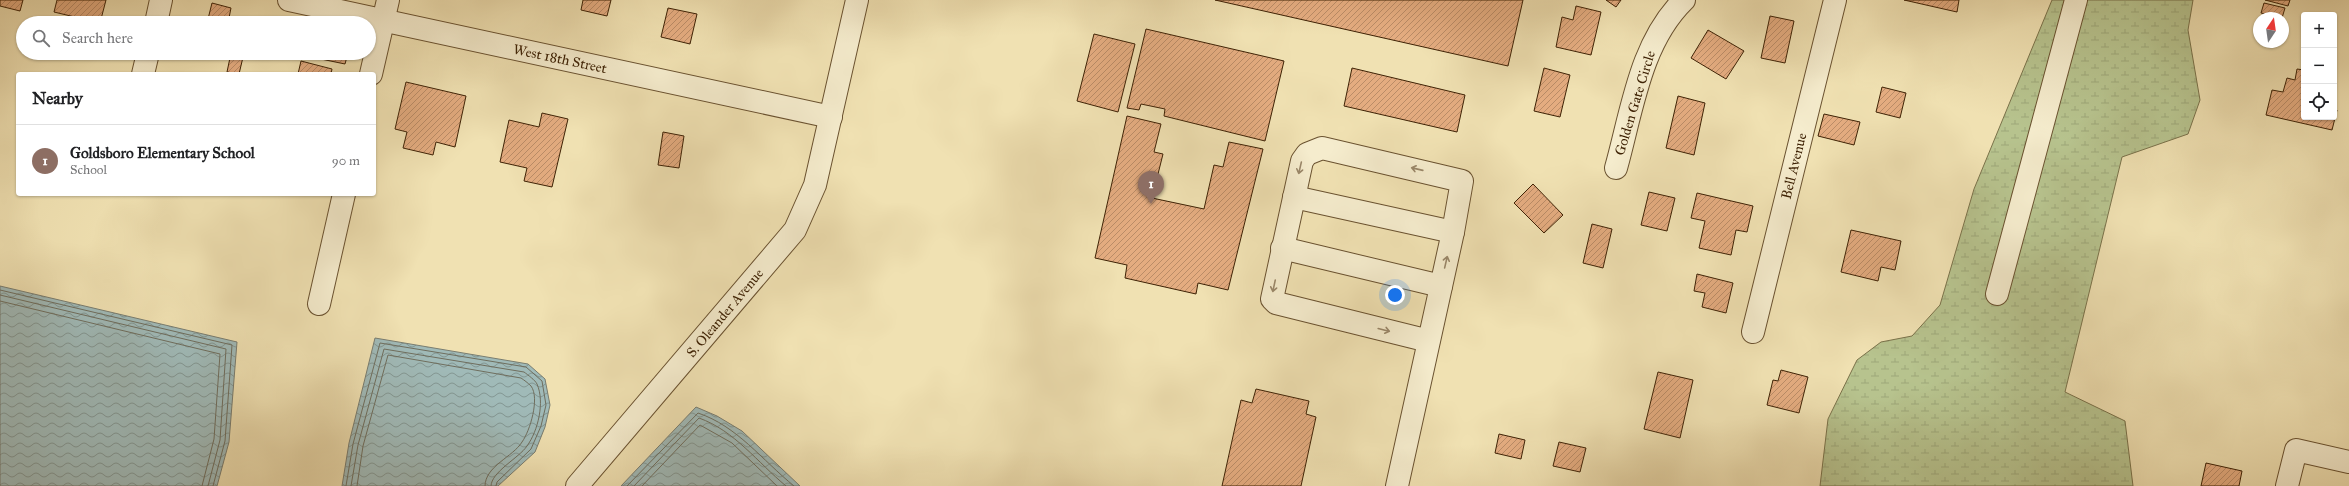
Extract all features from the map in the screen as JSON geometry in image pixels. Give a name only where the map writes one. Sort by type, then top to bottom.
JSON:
[{"type":"street","points":[[158,16],[161,0]]},
{"type":"street","name":"West 18th Street","points":[[289,0],[357,16]]},
{"type":"street","points":[[376,52],[388,0]]},
{"type":"street","name":"S. Oleander Avenue","points":[[577,486],[795,230],[815,185],[856,0]]},
{"type":"street","name":"Golden Gate Circle","points":[[1616,168],[1646,58],[1664,22],[1684,0]]},
{"type":"street","name":"Bell Avenue","points":[[1753,332],[1835,0]]},
{"type":"street","points":[[1997,294],[2076,0]]},
{"type":"street","name":"West 18th Street","points":[[376,20],[830,117]]},
{"type":"street","points":[[143,72],[146,60]]},
{"type":"street","points":[[371,72],[374,60]]},
{"type":"street","points":[[1397,486],[1429,341],[1441,286],[1453,232],[1462,181],[1322,148],[1306,154],[1302,161],[1272,292],[1272,299],[1276,303],[1429,341]]},
{"type":"street","points":[[319,304],[344,196]]},
{"type":"street","points":[[1294,197],[1453,232]]},
{"type":"street","points":[[1282,248],[1441,286]]},
{"type":"street","points":[[2287,486],[2296,450],[2349,462]]},
{"type":"green space","points":[[2052,0],[2193,0],[2188,30],[2200,100],[2188,134],[2122,157],[2065,392],[2125,421],[2133,486],[1820,486],[1828,419],[1857,360],[1881,342],[1912,336],[1940,305],[1974,189]]},
{"type":"water","points":[[0,286],[237,342],[229,442],[217,486],[0,486]]},
{"type":"water","points":[[375,338],[528,364],[545,379],[550,405],[545,427],[535,452],[498,486],[342,486],[349,443]]},
{"type":"water","points":[[696,407],[717,416],[742,431],[800,486],[621,486]]},
{"type":"building","points":[[0,0],[23,0],[20,11],[0,6]]},
{"type":"building","points":[[57,0],[106,0],[102,16],[71,16],[54,12]]},
{"type":"building","points":[[583,0],[611,0],[607,16],[581,10]]},
{"type":"building","points":[[1215,0],[1523,0],[1508,66]]},
{"type":"building","points":[[1606,0],[1621,0],[1616,7]]},
{"type":"building","points":[[1904,0],[1959,0],[1957,12]]},
{"type":"building","points":[[2265,0],[2290,0],[2288,6]]},
{"type":"building","points":[[212,3],[231,8],[229,16],[209,16]]},
{"type":"building","points":[[2264,3],[2285,8],[2284,12],[2261,12]]},
{"type":"building","points":[[1576,6],[1601,12],[1591,55],[1556,47],[1562,17],[1573,20]]},
{"type":"building","points":[[668,8],[697,14],[690,44],[661,37]]},
{"type":"building","points":[[1770,16],[1794,21],[1785,63],[1761,58]]},
{"type":"building","points":[[1146,29],[1284,61],[1265,141],[1164,116],[1165,109],[1141,104],[1139,110],[1127,108]]},
{"type":"building","points":[[1708,30],[1744,51],[1726,79],[1691,58]]},
{"type":"building","points":[[1094,34],[1135,44],[1118,112],[1077,101]]},
{"type":"building","points":[[230,60],[242,60],[239,72],[227,72]]},
{"type":"building","points":[[326,60],[346,60],[345,64]]},
{"type":"building","points":[[301,61],[332,69],[331,72],[298,72]]},
{"type":"building","points":[[1352,68],[1465,95],[1457,132],[1344,106]]},
{"type":"building","points":[[1544,68],[1570,75],[1560,117],[1534,111]]},
{"type":"building","points":[[2297,69],[2301,70],[2301,120],[2334,120],[2332,130],[2266,115],[2272,90],[2283,92],[2287,78],[2295,80]]},
{"type":"building","points":[[406,82],[466,96],[455,147],[436,142],[433,155],[403,148],[407,132],[395,129]]},
{"type":"building","points":[[1882,87],[1906,93],[1900,118],[1876,112]]},
{"type":"building","points":[[1678,96],[1705,103],[1694,155],[1666,148]]},
{"type":"building","points":[[542,113],[568,119],[552,187],[524,181],[527,168],[500,162],[509,120],[539,127]]},
{"type":"building","points":[[1824,114],[1860,122],[1854,145],[1818,136]]},
{"type":"building","points":[[1127,116],[1161,124],[1154,152],[1163,154],[1152,198],[1204,209],[1214,165],[1223,167],[1229,142],[1263,149],[1228,290],[1198,283],[1196,294],[1125,278],[1127,265],[1095,258]]},
{"type":"building","points":[[663,132],[684,136],[679,168],[658,165]]},
{"type":"building","points":[[1533,184],[1563,215],[1544,233],[1514,203]]},
{"type":"building","points":[[1649,192],[1675,198],[1667,231],[1641,225]]},
{"type":"building","points":[[1697,193],[1753,206],[1747,232],[1736,230],[1731,255],[1699,248],[1705,221],[1691,218]]},
{"type":"building","points":[[1592,224],[1612,229],[1603,268],[1583,263]]},
{"type":"building","points":[[1851,230],[1901,241],[1895,270],[1881,267],[1878,281],[1841,272]]},
{"type":"building","points":[[1697,274],[1733,283],[1726,313],[1702,307],[1705,293],[1694,291]]},
{"type":"building","points":[[1781,370],[1808,377],[1799,413],[1767,405],[1773,380],[1778,381]]},
{"type":"building","points":[[1658,372],[1693,380],[1680,438],[1644,429]]},
{"type":"building","points":[[1256,389],[1309,401],[1306,414],[1316,417],[1301,486],[1222,486],[1241,400],[1252,403]]},
{"type":"building","points":[[1499,434],[1525,440],[1521,459],[1495,453]]},
{"type":"building","points":[[1559,442],[1586,448],[1580,472],[1553,466]]},
{"type":"building","points":[[2206,463],[2242,471],[2239,486],[2201,486]]},
{"type":"place","name":"Goldsboro Elementary School","points":[[1151,204]]}]
